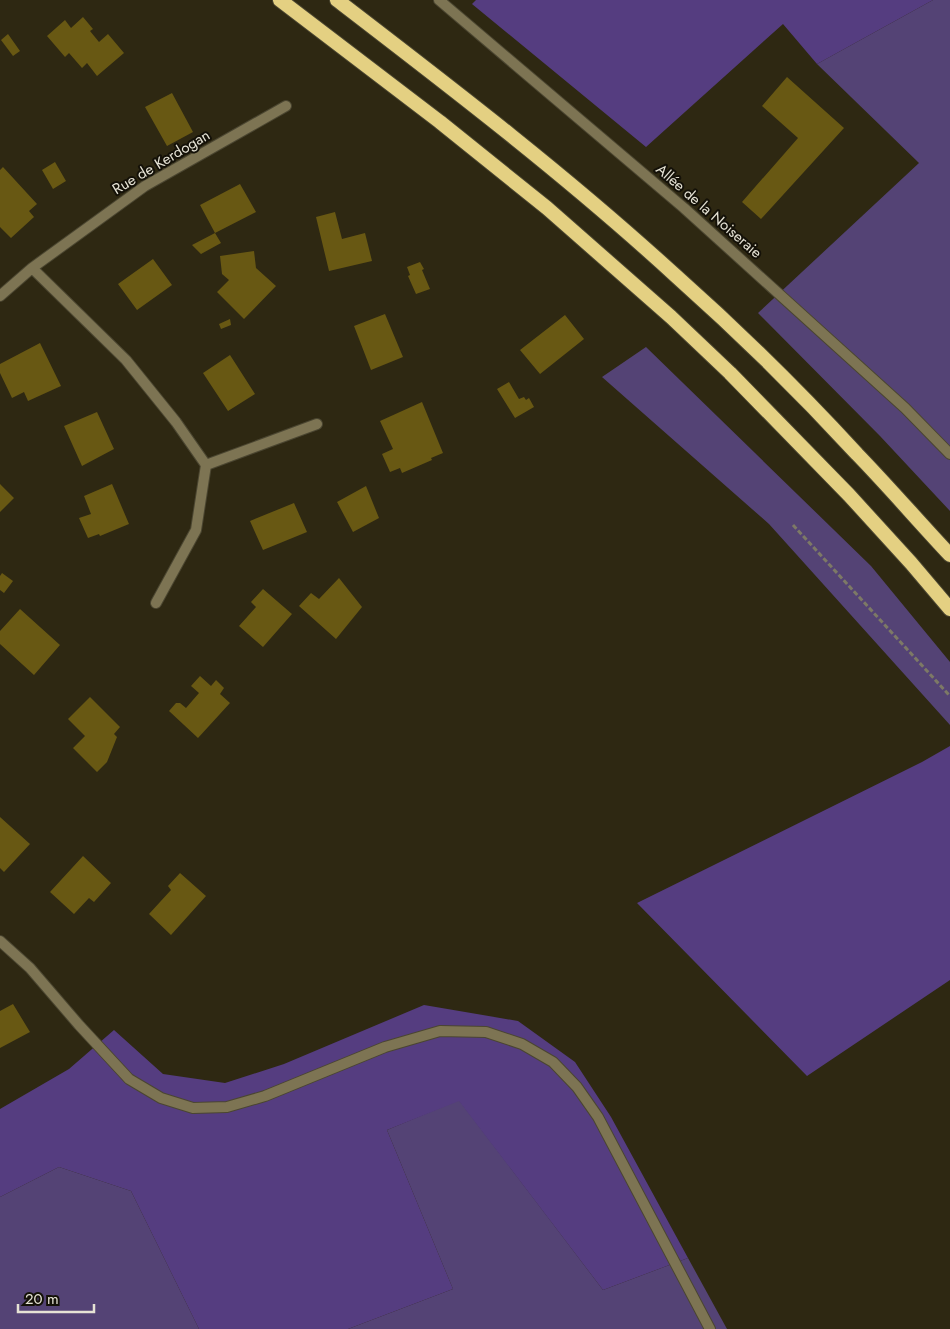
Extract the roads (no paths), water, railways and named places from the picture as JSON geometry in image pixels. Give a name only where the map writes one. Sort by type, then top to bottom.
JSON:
[{"type":"highway","points":[[280,0],[440,122],[539,202],[671,317],[730,373],[850,495],[950,609]]},
{"type":"highway","points":[[337,0],[522,143],[599,207],[677,276],[819,414],[950,555]]},
{"type":"street","name":"Allée de la Noiseraie","points":[[439,0],[684,208],[905,408],[950,454]]},
{"type":"street","name":"Rue de Kerdogan","points":[[0,296],[32,268],[145,186],[286,106]]},
{"type":"street","points":[[32,268],[126,360],[176,422],[206,465],[196,530],[156,603]]},
{"type":"street","points":[[206,465],[317,424]]},
{"type":"street","points":[[0,941],[30,968],[129,1079],[161,1098],[193,1108],[227,1107],[265,1096],[385,1047],[440,1031],[486,1032],[522,1044],[553,1062],[577,1087],[598,1117],[710,1329]]}]
